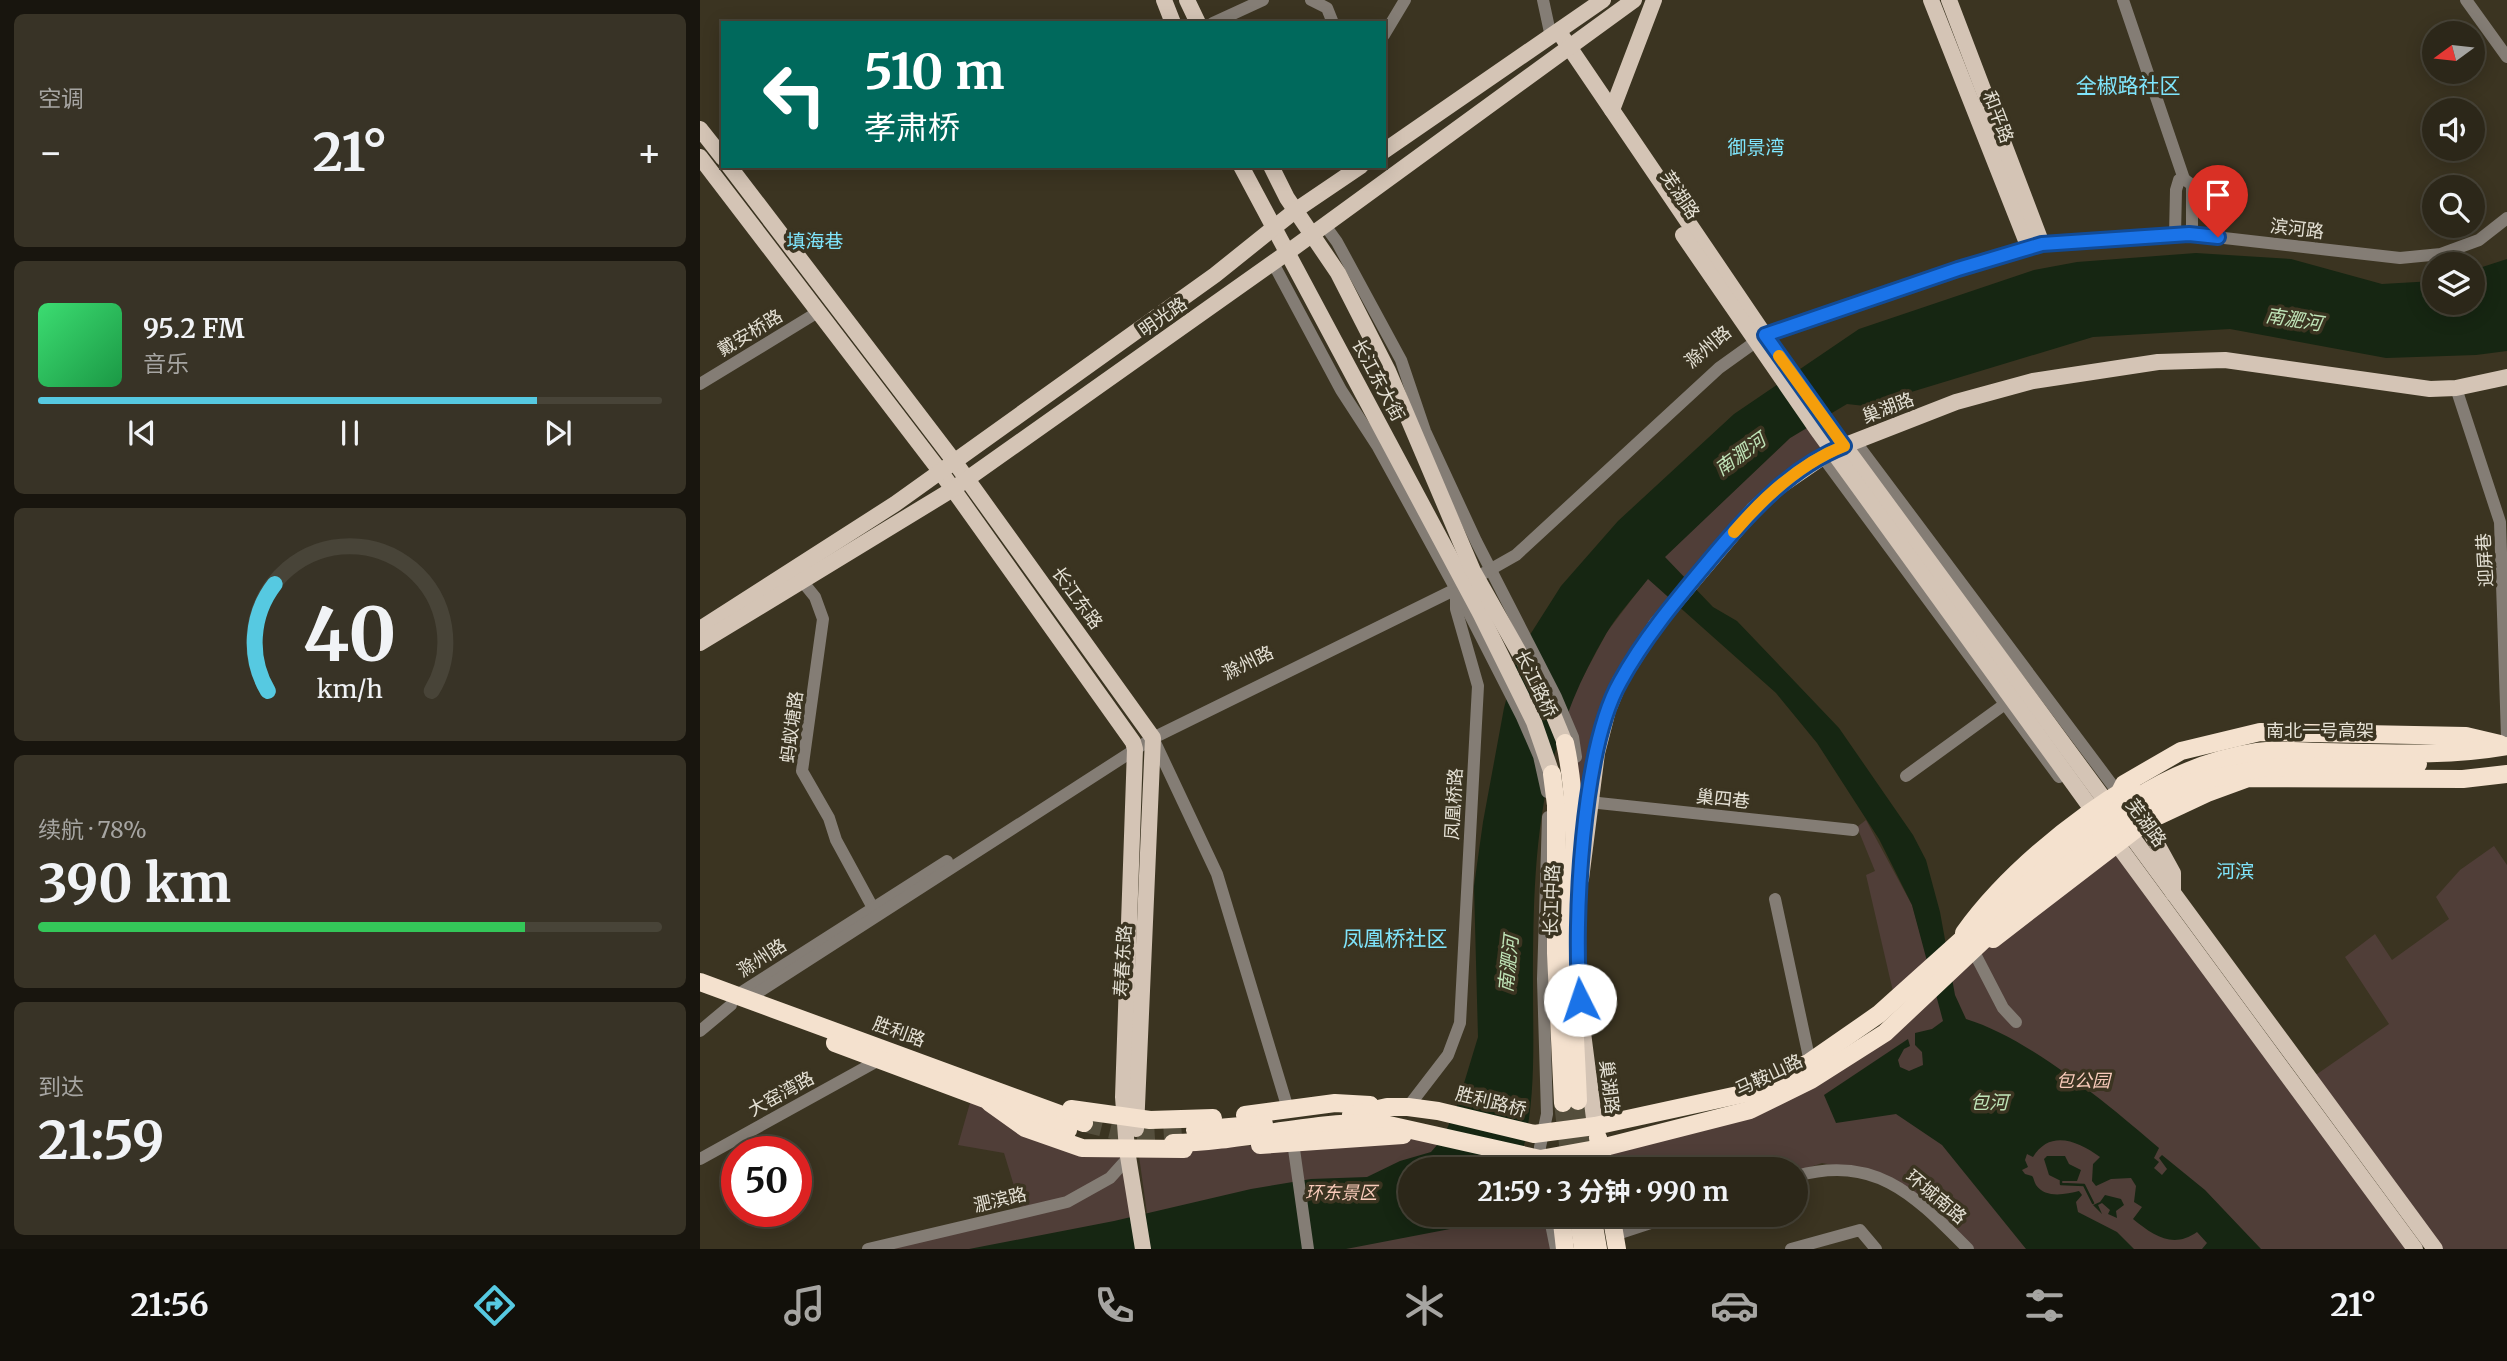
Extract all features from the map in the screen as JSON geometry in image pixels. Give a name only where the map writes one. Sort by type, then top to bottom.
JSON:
[{"type":"highway","points":[[1962,954],[1976,915],[2009,882],[2124,783],[2181,751],[2260,732],[2466,736],[2507,746]]},
{"type":"highway","points":[[2101,805],[2190,756],[2259,741],[2374,740],[2467,744],[2507,737]]},
{"type":"highway","name":"长江中路","points":[[1552,774],[1556,806],[1556,953],[1571,1102],[1576,826],[1569,740]]},
{"type":"highway","name":"南北一号高架","points":[[1983,931],[2074,842],[2128,802],[2185,769],[2258,752],[2467,753],[2507,746]]},
{"type":"highway","name":"南北一号高架","points":[[1983,931],[2147,805],[2189,783],[2263,768],[2463,763],[2507,756]]},
{"type":"highway","points":[[1962,954],[2145,822],[2207,793],[2248,778],[2463,779],[2507,774]]},
{"type":"highway","name":"马鞍山路","points":[[1543,1133],[1595,1126],[1747,1093],[1810,1062],[1926,983],[1962,954],[1983,931]]},
{"type":"highway","name":"胜利路","points":[[700,982],[878,1060],[991,1096]]},
{"type":"highway","name":"马鞍山路","points":[[1569,1157],[1750,1110],[1811,1080],[1885,1032],[1926,983]]},
{"type":"highway","name":"胜利路","points":[[700,994],[739,1000],[1079,1128]]},
{"type":"highway","points":[[1408,1107],[1335,1103],[1196,1119],[1150,1119],[1088,1113],[1007,1086],[991,1096],[1025,1128],[1082,1148],[1131,1152],[1428,1133]]},
{"type":"highway","points":[[1195,1130],[1326,1118],[1387,1107]]},
{"type":"highway","name":"胜利路桥","points":[[1408,1107],[1543,1133]]},
{"type":"highway","points":[[1173,1143],[1237,1139],[1290,1129],[1355,1123],[1380,1123],[1428,1133]]},
{"type":"highway","points":[[1595,1126],[1603,1157]]},
{"type":"highway","name":"马鞍山路","points":[[1428,1133],[1525,1157]]},
{"type":"highway","points":[[1543,1133],[1547,1157]]},
{"type":"highway","points":[[1562,1227],[1565,1249]]},
{"type":"highway","points":[[1580,1227],[1583,1249]]},
{"type":"highway","points":[[1594,1227],[1598,1249]]},
{"type":"main road","points":[[1164,0],[1172,21]]},
{"type":"main road","points":[[1187,0],[1198,21]]},
{"type":"main road","points":[[1386,150],[1603,0]]},
{"type":"main road","name":"明光路","points":[[700,643],[953,489],[1273,263],[1634,0]]},
{"type":"main road","points":[[1612,110],[1654,0]]},
{"type":"main road","name":"和平路","points":[[1931,0],[2035,246]]},
{"type":"main road","name":"和平路","points":[[1949,0],[2035,246]]},
{"type":"main road","name":"芜湖路","points":[[1555,34],[1756,337],[2101,805],[2414,1249]]},
{"type":"main road","name":"芜湖路","points":[[1565,50],[1612,110],[1756,337]]},
{"type":"main road","points":[[700,129],[721,155]]},
{"type":"main road","points":[[700,157],[940,471],[1134,746]]},
{"type":"main road","name":"长江东路","points":[[731,168],[954,461],[1151,734]]},
{"type":"main road","name":"长江东大街","points":[[1242,168],[1273,228],[1470,577],[1496,594]]},
{"type":"main road","name":"长江东大街","points":[[1272,168],[1296,210],[1318,228],[1388,371],[1470,577],[1474,613]]},
{"type":"main road","name":"明光路","points":[[700,629],[888,509],[1020,417],[1215,275],[1296,210],[1355,168]]},
{"type":"main road","name":"巢湖路","points":[[1595,1126],[1578,974],[1577,915],[1582,847],[1597,753],[1614,694],[1672,605],[1754,509],[1838,449],[1956,402],[2033,381],[2158,362],[2225,360],[2396,386],[2456,388],[2507,377]]},
{"type":"main road","name":"长江路桥","points":[[1496,594],[1551,709],[1569,740]]},
{"type":"main road","name":"长江路桥","points":[[1474,613],[1534,722],[1552,774]]},
{"type":"main road","name":"寿春东路","points":[[1129,1115],[1151,734]]},
{"type":"main road","name":"寿春东路","points":[[1134,746],[1129,1115],[1131,1152],[1138,1186]]},
{"type":"main road","points":[[2145,822],[2173,873],[2173,893]]},
{"type":"main road","name":"芜湖路","points":[[2123,839],[2173,893],[2435,1249]]},
{"type":"main road","points":[[1138,1186],[1143,1249]]},
{"type":"main road","points":[[1138,1186],[1153,1249]]},
{"type":"street","points":[[1217,21],[1263,0]]},
{"type":"street","points":[[1311,0],[1327,8],[1332,21]]},
{"type":"street","points":[[1386,32],[1405,0]]},
{"type":"street","points":[[1543,0],[1555,34]]},
{"type":"street","points":[[1551,0],[1555,34]]},
{"type":"street","points":[[2123,0],[2184,179],[2192,185],[2192,234]]},
{"type":"street","points":[[2466,0],[2507,57]]},
{"type":"street","points":[[2175,235],[2175,190],[2179,180],[2184,179]]},
{"type":"street","name":"滨河路","points":[[1756,337],[2035,246],[2192,234],[2400,258],[2441,254],[2467,245],[2479,240],[2507,218]]},
{"type":"street","points":[[1273,263],[1341,390],[1470,577]]},
{"type":"street","name":"戴安桥路","points":[[700,384],[818,312]]},
{"type":"street","name":"滁州路","points":[[739,1000],[1151,734],[1470,577],[1511,549],[1715,363],[1756,337]]},
{"type":"street","name":"迎屏巷","points":[[2456,388],[2500,522],[2507,737]]},
{"type":"street","points":[[1838,449],[2005,704],[2101,805]]},
{"type":"street","name":"凤凰桥路","points":[[1408,1107],[1448,1055],[1460,1023],[1478,686],[1456,609],[1470,577]]},
{"type":"street","name":"蚂蚁塘路","points":[[802,581],[814,597],[823,619],[802,771],[829,818],[836,840],[873,908]]},
{"type":"street","points":[[1474,613],[1539,756],[1548,795],[1543,978],[1547,1114],[1543,1133]]},
{"type":"street","points":[[1906,776],[2005,704]]},
{"type":"street","name":"长江东路","points":[[1151,734],[1217,874],[1288,1109]]},
{"type":"street","points":[[1569,740],[1578,769],[1582,847],[1574,893]]},
{"type":"street","name":"滁州路","points":[[739,1000],[873,908],[1134,746]]},
{"type":"street","name":"巢四巷","points":[[1589,802],[1853,830]]},
{"type":"street","points":[[1775,899],[1810,1062]]},
{"type":"street","points":[[1962,954],[2016,1022]]},
{"type":"street","points":[[700,1031],[739,1000]]},
{"type":"street","name":"大窑湾路","points":[[700,1159],[878,1060]]},
{"type":"street","points":[[1293,1142],[1308,1249]]},
{"type":"street","name":"淝滨路","points":[[868,1249],[1067,1202],[1110,1178],[1131,1152]]},
{"type":"street","name":"环城南路","points":[[1808,1175],[1846,1170],[1888,1181],[1911,1195],[1968,1249]]},
{"type":"street","points":[[1552,1227],[1556,1249]]},
{"type":"street","points":[[1615,1242],[1649,1227]]},
{"type":"street","points":[[1791,1249],[1860,1230],[1876,1249]]},
{"type":"green space","points":[[1813,424],[1833,450],[1779,487],[1656,625],[1620,681],[1580,840],[1565,719],[1576,690],[1607,632],[1664,557],[1790,438]]},
{"type":"green space","points":[[1866,820],[1912,905],[1930,968],[1895,1000],[1866,875],[1875,871],[1857,827]]},
{"type":"green space","name":"包公园","points":[[2117,844],[2415,1249],[1969,1249],[1884,1174],[1822,1163],[1808,1168],[1808,1157],[1603,1157],[1601,1148],[1750,1110],[1885,1033],[1961,961]]},
{"type":"green space","points":[[2494,846],[2507,865],[2507,1249],[2435,1249],[2310,1079],[2389,1024],[2345,957],[2375,934],[2392,960],[2449,919],[2436,897],[2460,870]]},
{"type":"green space","points":[[972,1096],[1025,1128],[1127,1150],[1143,1249],[868,1249],[1022,1212],[1004,1153],[958,1145]]},
{"type":"green space","name":"环东景区","points":[[1428,1133],[1522,1156],[1398,1157],[1398,1227],[1551,1227],[1556,1249],[1152,1249],[1138,1149],[1200,1149]]},
{"type":"green space","points":[[1612,1227],[1629,1227],[1613,1232]]},
{"type":"water","points":[[2196,253],[2291,259],[2382,284],[2422,282],[2422,315],[2485,315],[2485,266],[2507,259],[2507,351],[2476,355],[2386,358],[2230,329],[2093,337],[1865,406],[1847,404],[1790,438],[1665,557],[1713,607],[1737,621],[1839,728],[1913,835],[1926,860],[1940,912],[1955,995],[1966,1019],[2016,1041],[2093,1093],[2159,1148],[2154,1158],[2159,1162],[2154,1168],[2162,1175],[2167,1169],[2159,1158],[2162,1155],[2205,1190],[2261,1249],[2202,1249],[2207,1243],[2197,1232],[2180,1240],[2172,1240],[2148,1231],[2133,1219],[2142,1207],[2134,1202],[2136,1186],[2131,1178],[2111,1179],[2096,1186],[2092,1181],[2093,1164],[2100,1157],[2083,1146],[2056,1140],[2040,1148],[2033,1157],[2027,1154],[2025,1160],[2028,1167],[2022,1170],[2032,1176],[2036,1185],[2045,1192],[2056,1194],[2079,1191],[2082,1195],[2076,1202],[2078,1212],[2117,1232],[2134,1249],[2026,1249],[1942,1145],[1896,1114],[1836,1123],[1824,1095],[1908,1039],[1910,1046],[1904,1049],[1898,1060],[1900,1067],[1909,1071],[1923,1065],[1922,1052],[1915,1045],[1915,1033],[1932,1029],[1943,1021],[1912,905],[1879,839],[1817,743],[1776,693],[1648,579],[1610,627],[1583,678],[1565,721],[1552,764],[1543,806],[1538,850],[1533,940],[1531,1103],[1520,1157],[1414,1157],[1431,1152],[1443,1138],[1458,1103],[1478,1037],[1474,886],[1483,822],[1504,708],[1519,652],[1561,586],[1618,521],[1734,414],[1859,329],[2034,270],[2077,262]]},
{"type":"water","points":[[2047,1156],[2065,1156],[2069,1164],[2081,1170],[2077,1181],[2061,1181],[2049,1175],[2044,1159]]},
{"type":"water","points":[[1398,1162],[1398,1227],[1455,1227],[1346,1249],[969,1249],[1114,1221],[1251,1189],[1311,1179],[1367,1177]]},
{"type":"water","points":[[2105,1195],[2121,1199],[2124,1205],[2116,1211],[2117,1218],[2108,1214],[2110,1210],[2102,1203],[2098,1205],[2102,1214],[2093,1205],[2100,1202]]},
{"type":"waterway","points":[[2061,1181],[2061,1184],[2084,1185],[2093,1203]]},
{"type":"tunnel","points":[[1578,1101],[1585,1157]]},
{"type":"tunnel","points":[[1563,1103],[1570,1157]]},
{"type":"tunnel","points":[[1084,1123],[1129,1134],[1195,1130]]},
{"type":"slow traffic","points":[[1734,532],[1754,509],[1779,487],[1822,456],[1844,446],[1779,356]]},
{"type":"district","name":"全椒路社区","points":[[2128,86]]},
{"type":"district","name":"御景湾","points":[[1756,147]]},
{"type":"district","name":"填海巷","points":[[815,241]]},
{"type":"district","name":"河滨","points":[[2235,871]]},
{"type":"district","name":"凤凰桥社区","points":[[1395,939]]},
{"type":"route","points":[[1580,1000],[1577,915],[1589,802],[1608,710],[1620,681],[1656,625],[1754,509],[1822,456],[1844,446],[1765,335],[1958,269],[2042,244],[2189,234],[2218,237]]},
{"type":"water label","name":"南淝河","points":[[2294,319]]},
{"type":"water label","name":"南淝河","points":[[1740,454]]},
{"type":"water label","name":"南淝河","points":[[1508,964]]},
{"type":"water label","name":"包河","points":[[1989,1102]]}]
